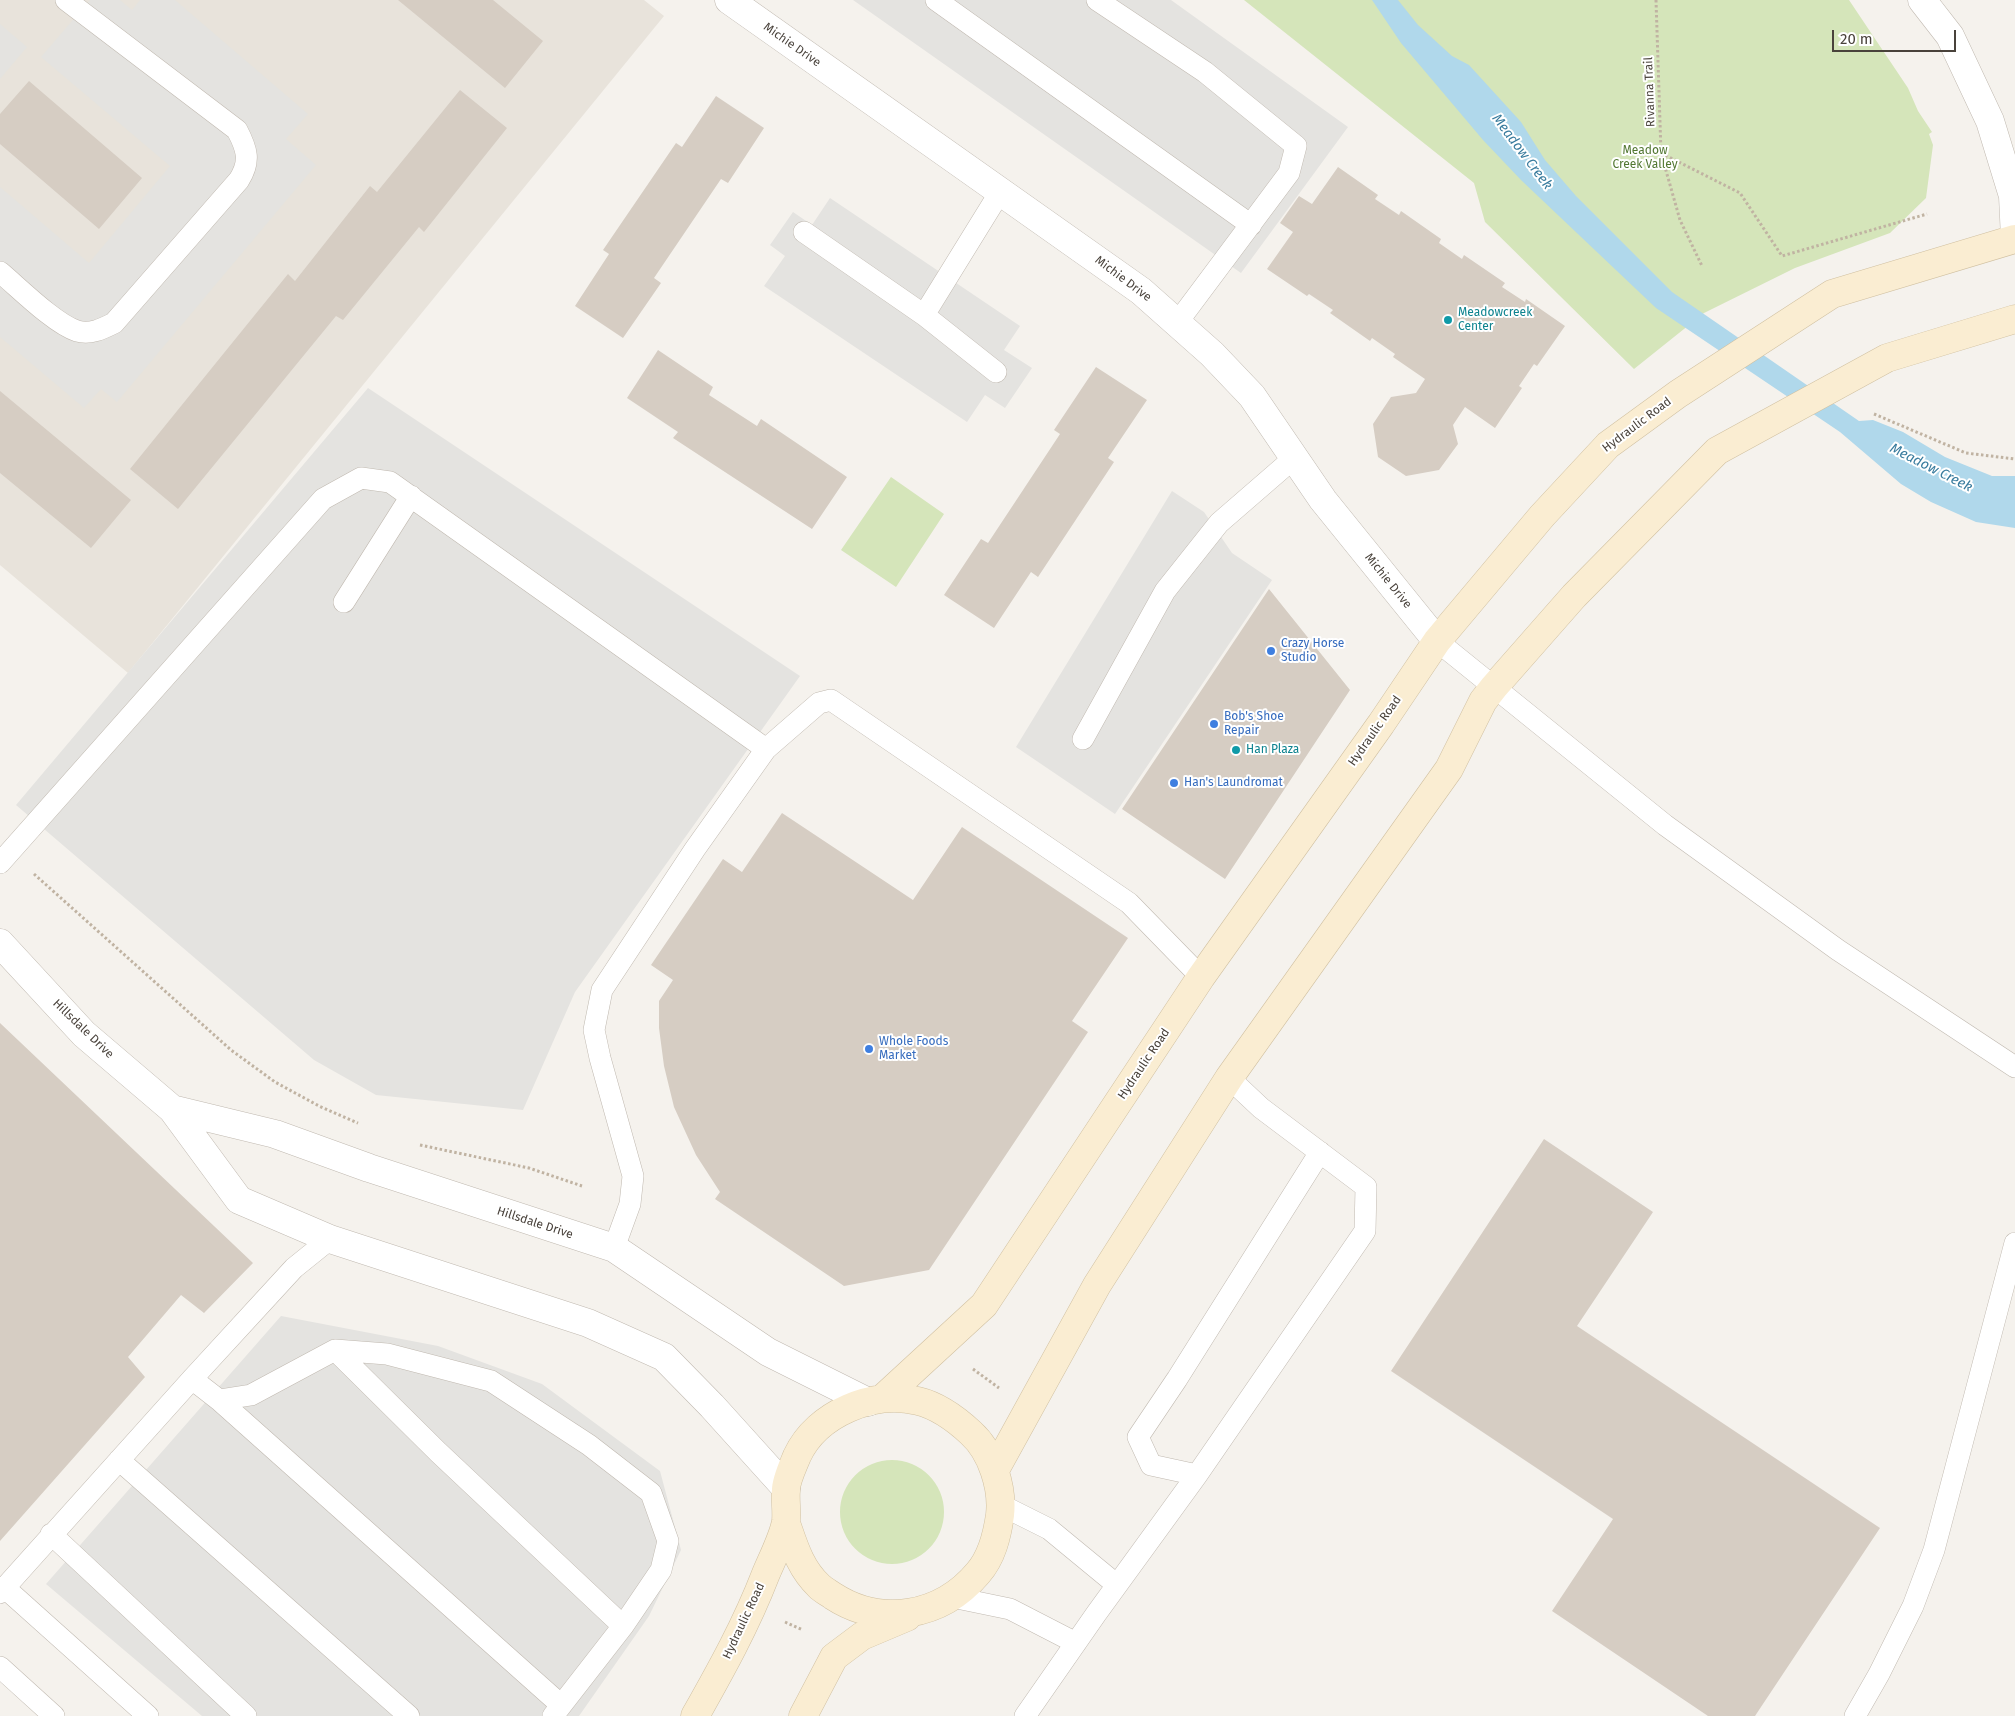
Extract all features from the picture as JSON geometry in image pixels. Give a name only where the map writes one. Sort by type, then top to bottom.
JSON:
[{"type":"main road","name":"Hydraulic Road","points":[[876,1400],[984,1305],[1201,977],[1381,724],[1437,641],[1542,516],[1608,445],[1678,394],[1832,294],[2015,238]]},
{"type":"main road","points":[[995,1470],[1097,1285],[1229,1078],[1449,769],[1483,702],[1574,596],[1717,451],[1887,358],[2015,319]]},
{"type":"main road","name":"Hydraulic Road","points":[[803,1716],[834,1657],[862,1636],[919,1612],[952,1597],[979,1572],[996,1541],[1001,1505],[995,1470],[978,1439],[952,1415],[919,1401],[876,1400],[849,1407],[819,1426],[798,1454],[786,1488],[786,1523],[797,1557],[819,1586],[849,1606],[884,1615],[919,1612]]},
{"type":"main road","name":"Hydraulic Road","points":[[695,1716],[732,1651],[756,1599],[786,1523]]},
{"type":"street","name":"Michie Drive","points":[[729,0],[1142,291],[1212,354],[1252,396],[1323,500],[1437,641]]},
{"type":"street","points":[[1922,0],[1950,36],[1990,121],[2013,196],[2015,238]]},
{"type":"street","name":"Hillsdale Drive","points":[[0,943],[84,1034],[172,1109],[239,1200],[330,1239],[588,1324],[664,1357],[712,1406],[786,1488]]},
{"type":"street","name":"Hillsdale Drive","points":[[172,1109],[275,1134],[369,1168],[614,1248],[768,1352],[876,1400]]},
{"type":"lane","points":[[0,272],[60,322],[78,331],[95,332],[114,323],[246,170],[246,149],[237,130],[66,0]]},
{"type":"lane","points":[[936,0],[1251,225]]},
{"type":"lane","points":[[1097,0],[1205,72],[1296,146],[1289,173],[1177,323]]},
{"type":"lane","points":[[924,314],[1000,192]]},
{"type":"lane","points":[[804,232],[924,314],[996,372]]},
{"type":"lane","points":[[1083,739],[1165,591],[1219,522],[1294,458]]},
{"type":"lane","points":[[0,863],[323,498],[361,478],[390,482],[411,496],[766,749]]},
{"type":"lane","points":[[344,602],[411,496]]},
{"type":"lane","points":[[1437,641],[1681,836],[1838,950],[2015,1067]]},
{"type":"lane","points":[[614,1248],[630,1204],[633,1176],[594,1030],[602,990],[694,850],[766,749],[819,703],[831,700],[1129,903],[1201,977]]},
{"type":"lane","points":[[1025,1716],[1076,1642],[1198,1475],[1365,1231],[1366,1187],[1261,1108],[1229,1078]]},
{"type":"lane","points":[[1198,1475],[1151,1465],[1138,1437],[1178,1379],[1320,1152]]},
{"type":"lane","points":[[148,1716],[2,1590],[294,1268],[330,1239]]},
{"type":"lane","points":[[1855,1716],[1914,1606],[1934,1550],[2015,1243]]},
{"type":"lane","points":[[192,1379],[218,1400],[557,1710],[623,1626],[661,1570],[668,1541],[651,1493],[589,1445],[491,1381],[387,1354],[335,1350],[251,1395],[218,1400]]},
{"type":"lane","points":[[335,1350],[438,1452],[623,1626]]},
{"type":"lane","points":[[119,1460],[410,1716]]},
{"type":"lane","points":[[1001,1505],[1049,1529],[1117,1585]]},
{"type":"lane","points":[[51,1534],[246,1716]]},
{"type":"lane","points":[[952,1597],[1010,1609],[1076,1642]]},
{"type":"lane","points":[[0,1667],[54,1716]]},
{"type":"path","name":"Rivanna Trail","points":[[1656,0],[1661,154],[1680,220],[1702,266]]},
{"type":"path","points":[[1661,154],[1740,193],[1782,256],[1927,214]]},
{"type":"path","points":[[1874,414],[1966,453],[2015,459]]},
{"type":"path","points":[[52,891],[239,1055],[275,1082],[319,1106],[365,1126]]},
{"type":"path","points":[[418,1144],[529,1168],[582,1186]]},
{"type":"path","points":[[973,1369],[1002,1391]]},
{"type":"path","points":[[784,1622],[802,1630]]},
{"type":"shaded area","points":[[0,0],[644,0],[664,16],[128,673],[0,565]]},
{"type":"shaded area","points":[[90,0],[120,0],[132,10],[140,0],[175,0],[308,114],[286,139],[316,165],[117,402],[101,389],[84,408],[0,337],[0,187],[89,263],[170,166],[41,57]]},
{"type":"shaded area","points":[[853,0],[1171,0],[1348,127],[1241,273]]},
{"type":"shaded area","points":[[0,24],[27,47],[0,79]]},
{"type":"shaded area","points":[[830,198],[1020,326],[1004,350],[1032,368],[1005,408],[985,395],[967,422],[764,286],[785,256],[770,245],[793,212],[812,225]]},
{"type":"shaded area","points":[[368,388],[800,676],[575,992],[523,1110],[376,1095],[314,1060],[16,805]]},
{"type":"shaded area","points":[[1172,491],[1204,512],[1232,553],[1272,580],[1115,814],[1016,747]]},
{"type":"shaded area","points":[[281,1316],[438,1346],[542,1384],[660,1471],[681,1550],[649,1616],[579,1716],[202,1716],[46,1584]]},
{"type":"green space","name":"Meadow Creek Valley","points":[[1244,0],[1849,0],[1908,88],[1918,111],[1932,132],[1929,134],[1933,145],[1926,198],[1890,233],[1795,268],[1704,313],[1634,369],[1485,222],[1474,183]]},
{"type":"green space","points":[[891,477],[944,514],[896,587],[841,550]]},
{"type":"green space","points":[[892,1460],[912,1464],[921,1469],[935,1483],[940,1492],[944,1512],[940,1532],[935,1541],[921,1555],[912,1560],[892,1564],[872,1560],[863,1555],[849,1541],[844,1532],[840,1512],[844,1492],[849,1483],[863,1469],[872,1464]]},
{"type":"water","name":"Meadow Creek","points":[[1372,0],[1398,0],[1418,25],[1452,56],[1469,65],[1521,122],[1545,160],[1576,196],[1672,292],[1859,421],[1873,420],[1903,432],[1945,457],[1992,476],[2015,476],[2015,528],[1976,522],[1931,502],[1901,484],[1840,432],[1656,308],[1521,180],[1483,140],[1401,43]]},
{"type":"building","points":[[398,0],[493,0],[543,41],[505,88]]},
{"type":"building","points":[[29,81],[142,178],[99,229],[0,144],[0,114]]},
{"type":"building","points":[[460,90],[507,128],[424,232],[419,227],[343,320],[336,316],[178,509],[130,469],[288,274],[295,281],[370,186],[377,192]]},
{"type":"building","points":[[716,96],[764,128],[728,183],[721,179],[654,278],[661,283],[623,338],[575,306],[609,254],[603,250],[676,143],[682,147]]},
{"type":"building","name":"Meadowcreek Center","points":[[1338,167],[1378,195],[1375,199],[1399,215],[1401,211],[1441,239],[1439,243],[1462,259],[1464,255],[1505,283],[1502,287],[1525,302],[1526,299],[1565,326],[1537,366],[1534,364],[1519,386],[1522,388],[1495,428],[1465,407],[1453,425],[1458,444],[1439,470],[1406,476],[1378,457],[1373,424],[1391,397],[1416,393],[1425,379],[1393,357],[1395,354],[1372,338],[1370,341],[1330,313],[1333,310],[1309,294],[1307,296],[1267,269],[1293,232],[1280,223],[1299,196],[1312,204]]},
{"type":"building","points":[[658,350],[713,387],[709,395],[757,426],[761,419],[847,477],[812,529],[673,438],[678,432],[627,398]]},
{"type":"building","points":[[1096,367],[1147,400],[1108,458],[1114,462],[1038,577],[1031,572],[994,628],[944,595],[981,539],[988,543],[1060,434],[1054,430]]},
{"type":"building","points":[[0,391],[131,500],[91,548],[0,473]]},
{"type":"building","name":"Han Plaza","points":[[1269,589],[1350,690],[1225,879],[1122,809]]},
{"type":"building","name":"Whole Foods Market","points":[[782,813],[913,900],[962,827],[1128,938],[1072,1021],[1088,1032],[929,1270],[844,1286],[715,1199],[720,1192],[696,1155],[674,1107],[664,1066],[659,1028],[659,1001],[673,980],[651,965],[723,859],[742,872]]},
{"type":"building","points":[[0,1023],[253,1263],[204,1313],[181,1295],[128,1357],[145,1377],[0,1541]]},
{"type":"building","points":[[1544,1139],[1653,1212],[1577,1326],[1880,1528],[1755,1716],[1708,1716],[1552,1611],[1613,1519],[1391,1371]]},
{"type":"place","name":"Meadowcreek Center","points":[[1448,320]]},
{"type":"place","name":"Crazy Horse Studio","points":[[1271,651]]},
{"type":"place","name":"Bob's Shoe Repair","points":[[1214,724]]},
{"type":"place","name":"Han Plaza","points":[[1236,750]]},
{"type":"place","name":"Han's Laundromat","points":[[1174,783]]},
{"type":"place","name":"Whole Foods Market","points":[[869,1049]]}]
